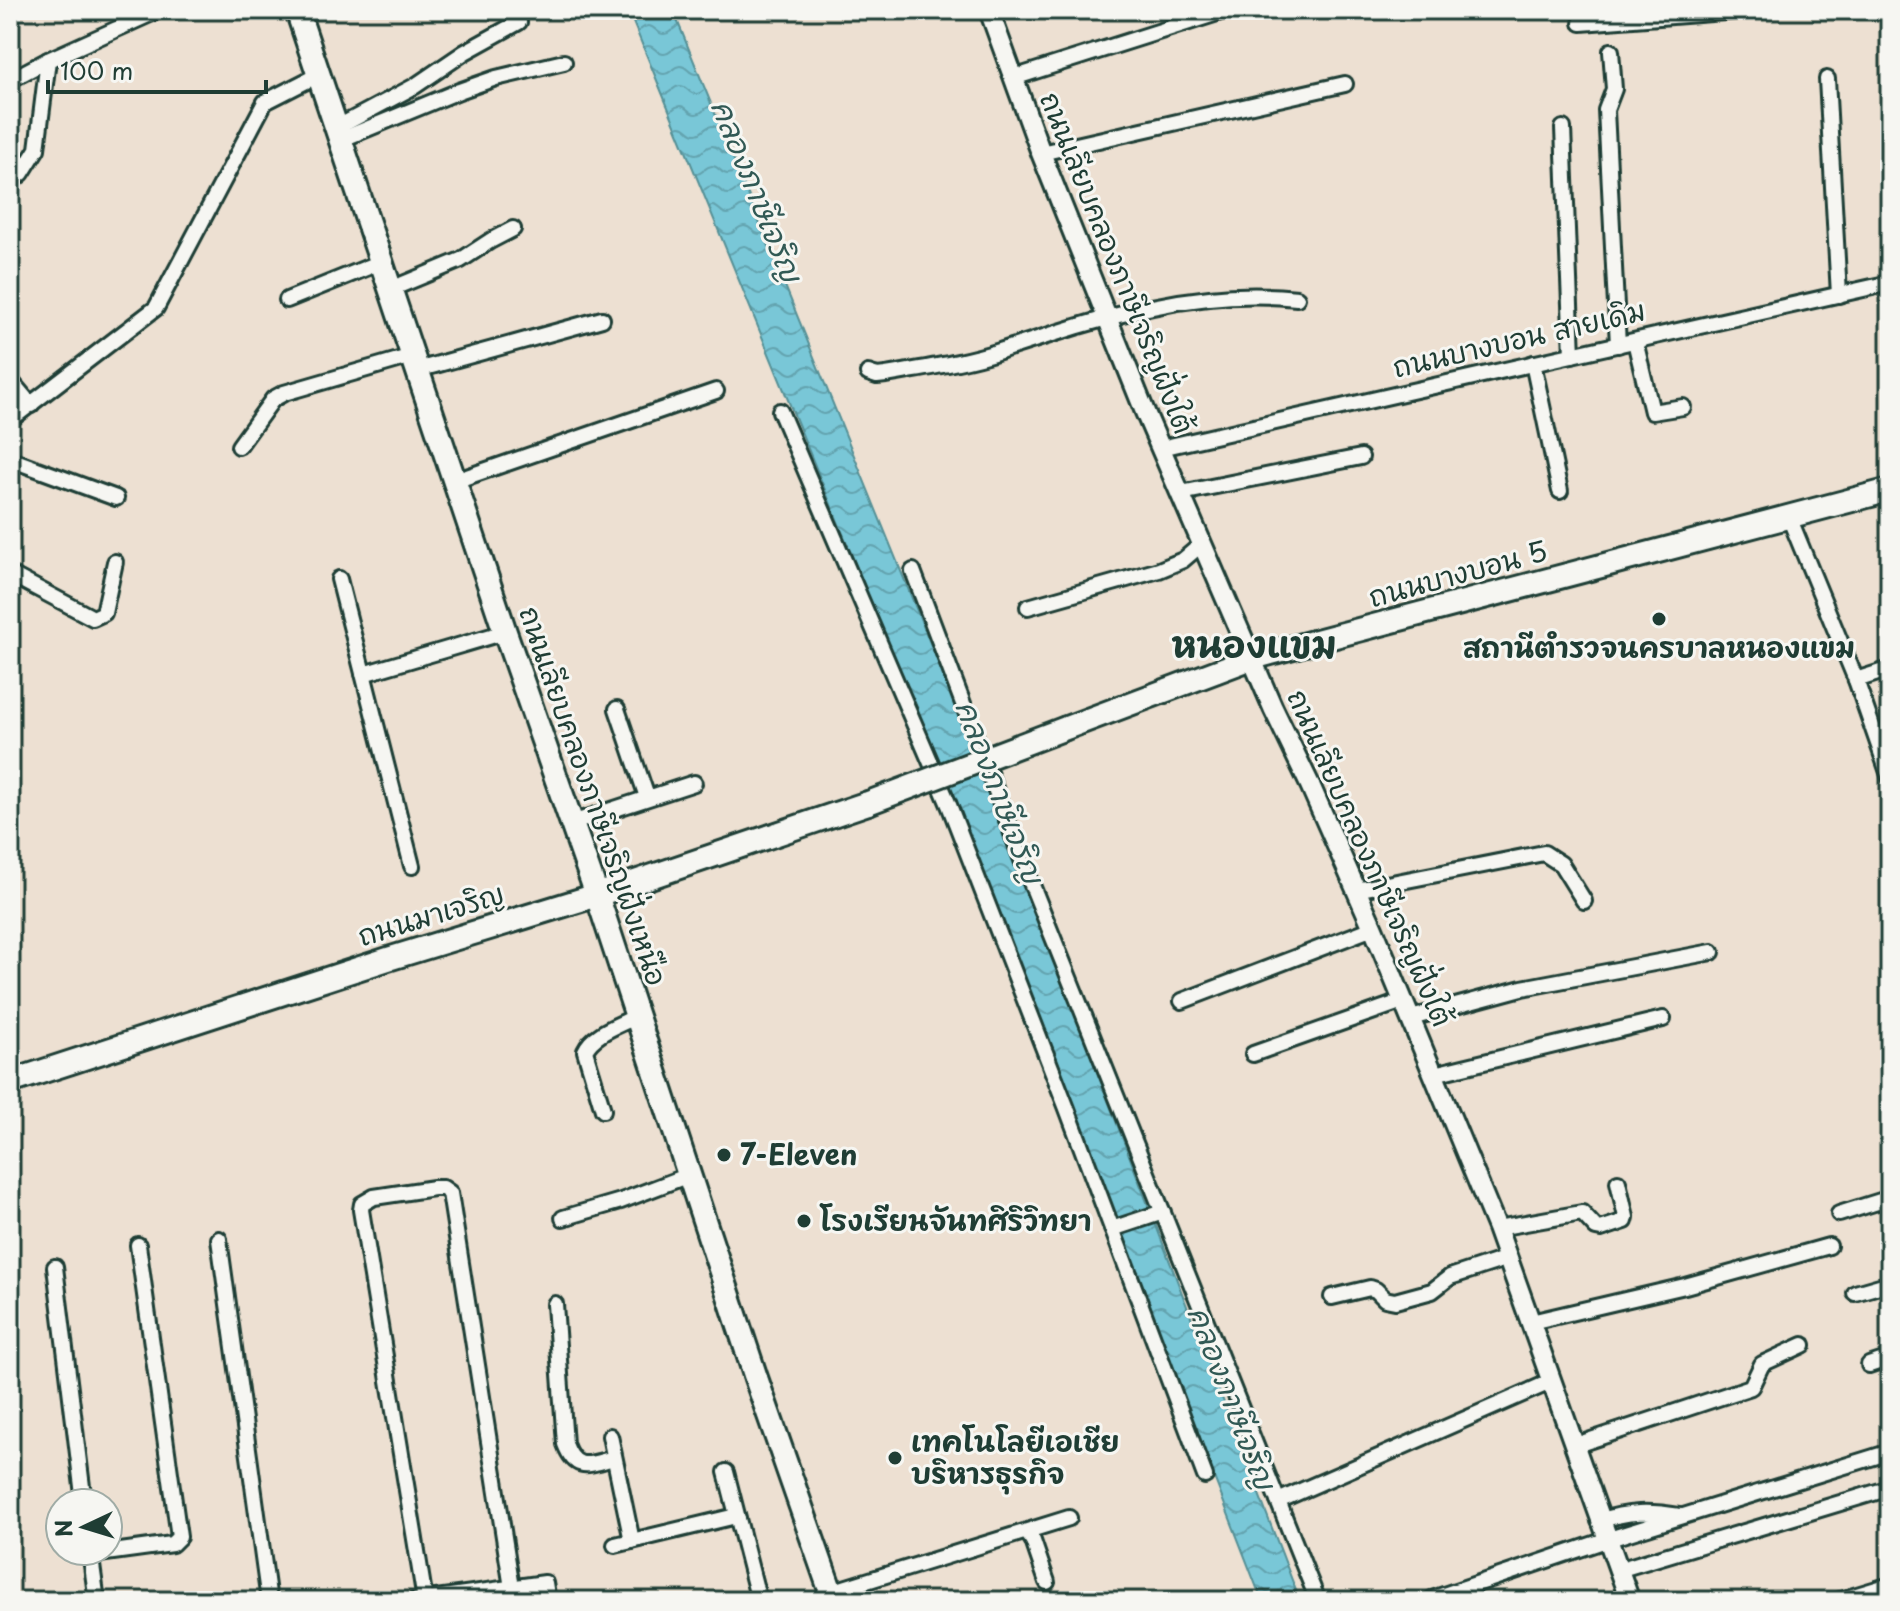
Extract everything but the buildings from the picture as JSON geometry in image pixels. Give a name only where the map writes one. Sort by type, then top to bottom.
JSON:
[{"type":"main road","name":"ถนนเลียบคลองภาษีเจริญฝั่งเหนือ","points":[[299,11],[505,632],[597,895],[768,1413],[832,1596]]},
{"type":"main road","name":"ถนนบางบอน 5","points":[[868,803],[1252,658],[1890,490]]},
{"type":"main road","name":"ถนนมาเจริญ","points":[[10,1082],[388,959],[597,895],[868,803]]},
{"type":"street","points":[[10,80],[159,10]]},
{"type":"street","name":"ถนนเลียบคลองภาษีเจริญฝั่งใต้","points":[[989,10],[1106,317],[1252,658],[1373,928],[1497,1228],[1630,1601]]},
{"type":"street","points":[[1013,78],[1227,10]]},
{"type":"street","points":[[1581,23],[1751,10]]},
{"type":"street","points":[[338,134],[465,52],[519,22]]},
{"type":"street","points":[[1611,51],[1614,89],[1606,110],[1618,345]]},
{"type":"street","points":[[10,183],[22,173],[37,149],[48,60]]},
{"type":"street","points":[[338,134],[496,78],[564,62]]},
{"type":"street","points":[[10,420],[156,308],[265,102],[318,75]]},
{"type":"street","points":[[1827,79],[1839,295]]},
{"type":"street","points":[[1041,153],[1345,84]]},
{"type":"street","points":[[1563,128],[1572,355]]},
{"type":"street","points":[[391,289],[461,260],[513,229]]},
{"type":"street","points":[[287,300],[381,262]]},
{"type":"street","name":"ถนนบางบอน สายเดิม","points":[[1161,448],[1890,283]]},
{"type":"street","points":[[868,373],[886,375],[998,352],[1106,317],[1238,294],[1297,298]]},
{"type":"street","points":[[239,446],[273,399],[284,393],[602,319]]},
{"type":"street","points":[[1635,341],[1652,412],[1683,407]]},
{"type":"street","points":[[1533,363],[1560,491]]},
{"type":"street","points":[[10,380],[31,405]]},
{"type":"street","points":[[455,481],[716,391]]},
{"type":"street","points":[[780,411],[949,805],[1114,1228],[1205,1476]]},
{"type":"street","points":[[1181,493],[1361,457]]},
{"type":"street","points":[[10,459],[116,498]]},
{"type":"street","points":[[1789,517],[1856,680],[1890,778]]},
{"type":"street","points":[[1028,607],[1159,570],[1183,560],[1203,543]]},
{"type":"street","points":[[10,574],[93,618],[104,613],[115,562]]},
{"type":"street","points":[[913,571],[1159,1213],[1318,1601]]},
{"type":"street","points":[[339,579],[412,866]]},
{"type":"street","points":[[363,674],[505,632]]},
{"type":"street","points":[[1856,680],[1890,669]]},
{"type":"street","points":[[617,709],[647,797]]},
{"type":"street","points":[[572,823],[694,783]]},
{"type":"street","points":[[1356,890],[1544,853],[1561,864],[1584,901]]},
{"type":"street","points":[[1182,1001],[1373,928]]},
{"type":"street","points":[[1253,1054],[1407,1009],[1712,952]]},
{"type":"street","points":[[603,1110],[585,1051],[589,1043],[637,1016]]},
{"type":"street","points":[[1434,1074],[1663,1019]]},
{"type":"street","points":[[563,1218],[621,1201],[689,1175]]},
{"type":"street","points":[[1497,1228],[1582,1213],[1596,1228],[1621,1223],[1626,1217],[1618,1182]]},
{"type":"street","points":[[512,1588],[450,1193],[443,1188],[434,1188],[374,1197],[362,1204],[361,1210],[419,1600],[461,1598],[545,1583],[548,1601]]},
{"type":"street","points":[[1839,1214],[1890,1198]]},
{"type":"street","points":[[1114,1228],[1159,1213]]},
{"type":"street","points":[[219,1239],[269,1601]]},
{"type":"street","points":[[124,1549],[172,1544],[179,1537],[138,1245]]},
{"type":"street","points":[[1531,1322],[1685,1286],[1829,1246]]},
{"type":"street","points":[[1332,1297],[1370,1288],[1385,1299],[1395,1301],[1432,1291],[1450,1277],[1508,1258]]},
{"type":"street","points":[[55,1267],[82,1487]]},
{"type":"street","points":[[1855,1293],[1890,1283]]},
{"type":"street","points":[[555,1304],[565,1444],[575,1463],[585,1465],[614,1458]]},
{"type":"street","points":[[1573,1446],[1751,1387],[1762,1364],[1803,1345]]},
{"type":"street","points":[[1869,1365],[1890,1358]]},
{"type":"street","points":[[1278,1501],[1550,1382]]},
{"type":"street","points":[[610,1436],[632,1541]]},
{"type":"street","points":[[1432,1599],[1606,1540],[1890,1452]]},
{"type":"street","points":[[726,1472],[759,1601]]},
{"type":"street","points":[[1618,1570],[1890,1488]]},
{"type":"street","points":[[1599,1521],[1621,1513],[1641,1511],[1684,1517]]},
{"type":"street","points":[[615,1545],[736,1516]]},
{"type":"street","points":[[832,1596],[1069,1518]]},
{"type":"street","points":[[1027,1532],[1047,1582]]},
{"type":"street","points":[[92,1567],[97,1601]]},
{"type":"street","points":[[1837,1601],[1890,1585]]},
{"type":"water","points":[[628,10],[673,10],[974,751],[1300,1601],[1262,1601],[937,763]]},
{"type":"place","name":"สถานีตำรวจนครบาลหนองแขม","points":[[1659,619]]},
{"type":"place","name":"7-Eleven","points":[[724,1155]]},
{"type":"place","name":"โรงเรียนจันทศิริวิทยา","points":[[804,1221]]},
{"type":"place","name":"เทคโนโลยีเอเชีย บริหารธุรกิจ","points":[[895,1458]]},
{"type":"district","name":"หนองแขม","points":[[1254,645]]},
{"type":"water label","name":"คลองภาษีเจริญ","points":[[756,191]]},
{"type":"water label","name":"คลองภาษีเจริญ","points":[[999,792]]},
{"type":"water label","name":"คลองภาษีเจริญ","points":[[1231,1398]]}]
